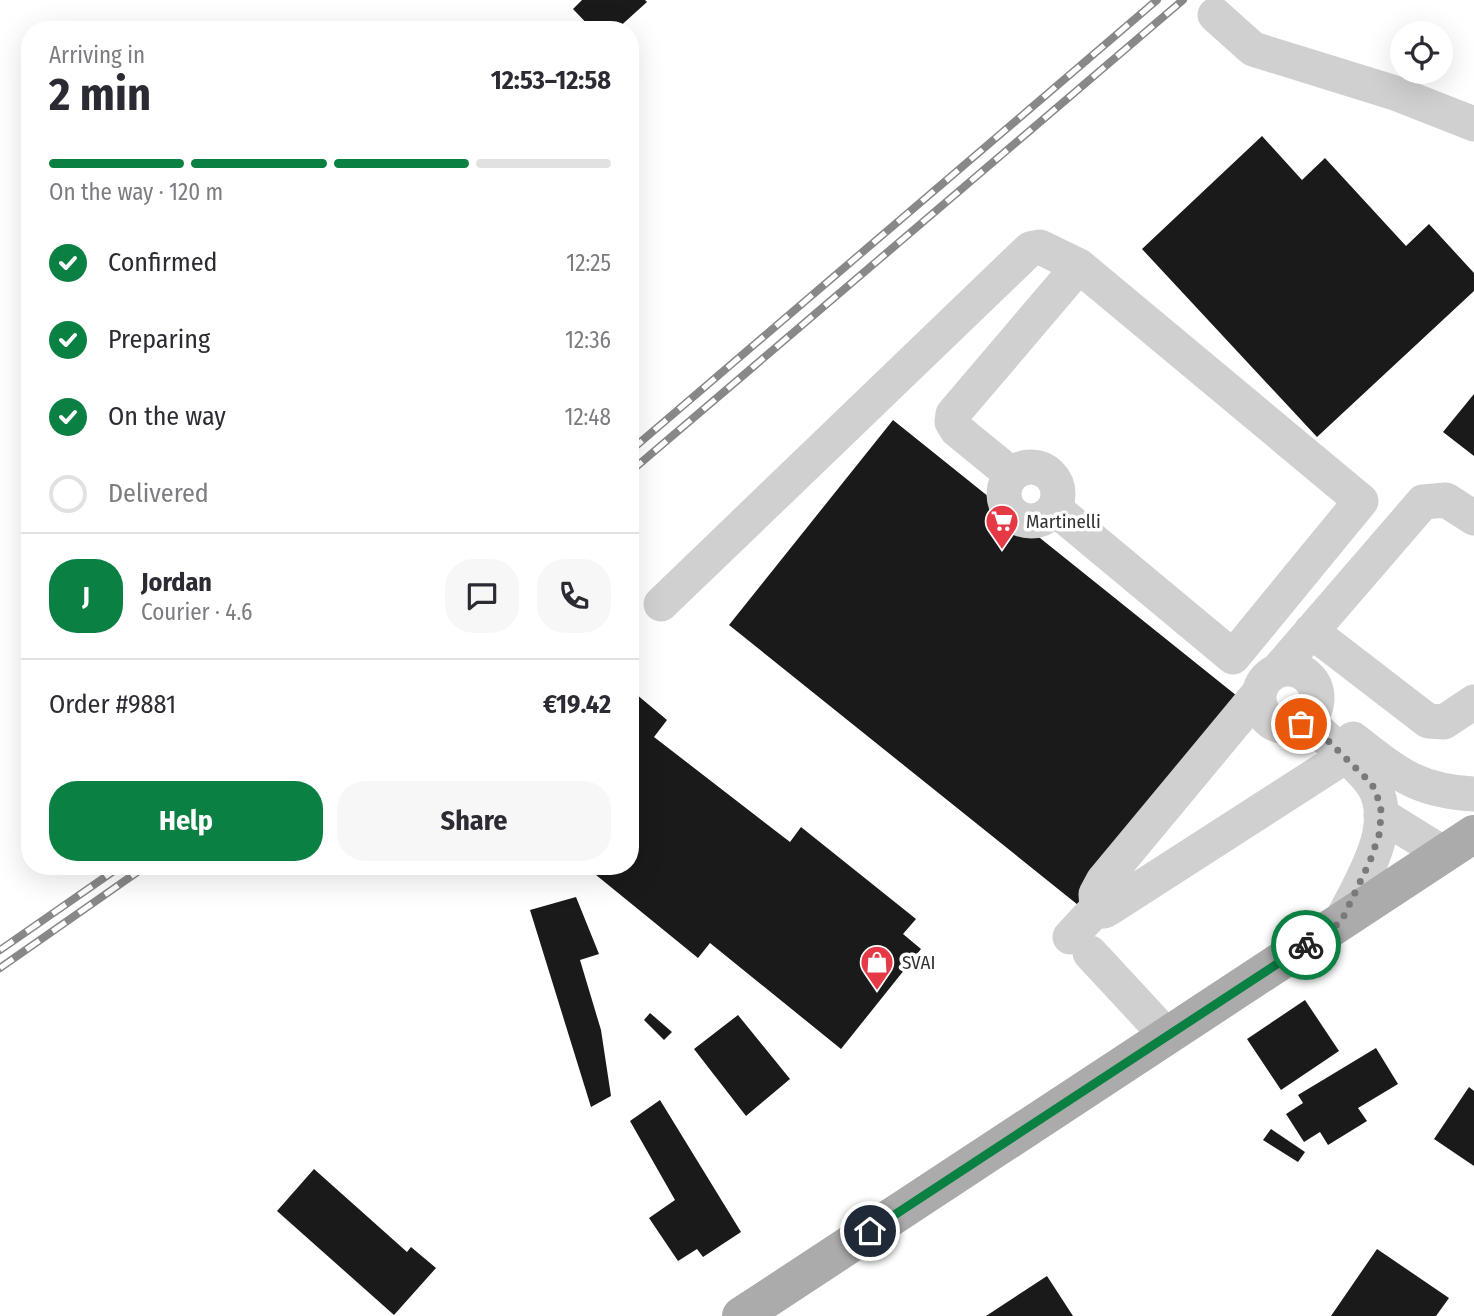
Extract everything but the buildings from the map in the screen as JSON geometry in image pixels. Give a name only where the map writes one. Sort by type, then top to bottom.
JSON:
[{"type":"main road","points":[[741,1316],[769,1304],[1167,1036],[1459,844]]},
{"type":"street","points":[[1215,15],[1253,49],[1395,93],[1474,124]]},
{"type":"street","points":[[661,604],[1030,249],[1040,247],[1079,266],[1361,501],[1234,657],[1054,508],[1057,485],[1048,473],[1033,467],[1012,475],[957,430],[952,422],[953,414],[1079,266]]},
{"type":"street","points":[[1167,1036],[1080,945],[1097,908],[1095,902],[1099,886],[1413,509],[1432,499],[1460,509]]},
{"type":"street","points":[[1311,631],[1428,721],[1444,723],[1474,702]]},
{"type":"street","points":[[1298,670],[1310,678],[1317,689],[1311,715],[1287,727],[1273,723],[1260,707],[1269,682],[1298,670]]},
{"type":"street","points":[[1311,715],[1344,757],[1372,784],[1381,806],[1380,832],[1370,861],[1341,922]]},
{"type":"street","points":[[1311,715],[1399,775],[1445,790]]},
{"type":"street","points":[[1097,908],[1104,911],[1111,907],[1344,757]]},
{"type":"street","points":[[1445,790],[1474,767]]},
{"type":"street","points":[[1445,790],[1459,844]]},
{"type":"street","points":[[1381,815],[1459,844]]},
{"type":"railway","points":[[639,443],[1157,0]]},
{"type":"railway","points":[[639,464],[1183,0]]},
{"type":"railway","points":[[0,950],[108,875]]},
{"type":"railway","points":[[0,968],[133,875]]},
{"type":"way so far","points":[[1301,724],[1307,720],[1372,784],[1381,806],[1380,832],[1370,861],[1341,922],[1306,945]]},
{"type":"place","name":"Martinelli","points":[[1002,551]]},
{"type":"place","name":"SVAI","points":[[877,992]]},
{"type":"route","points":[[870,1231],[1306,945]]}]
